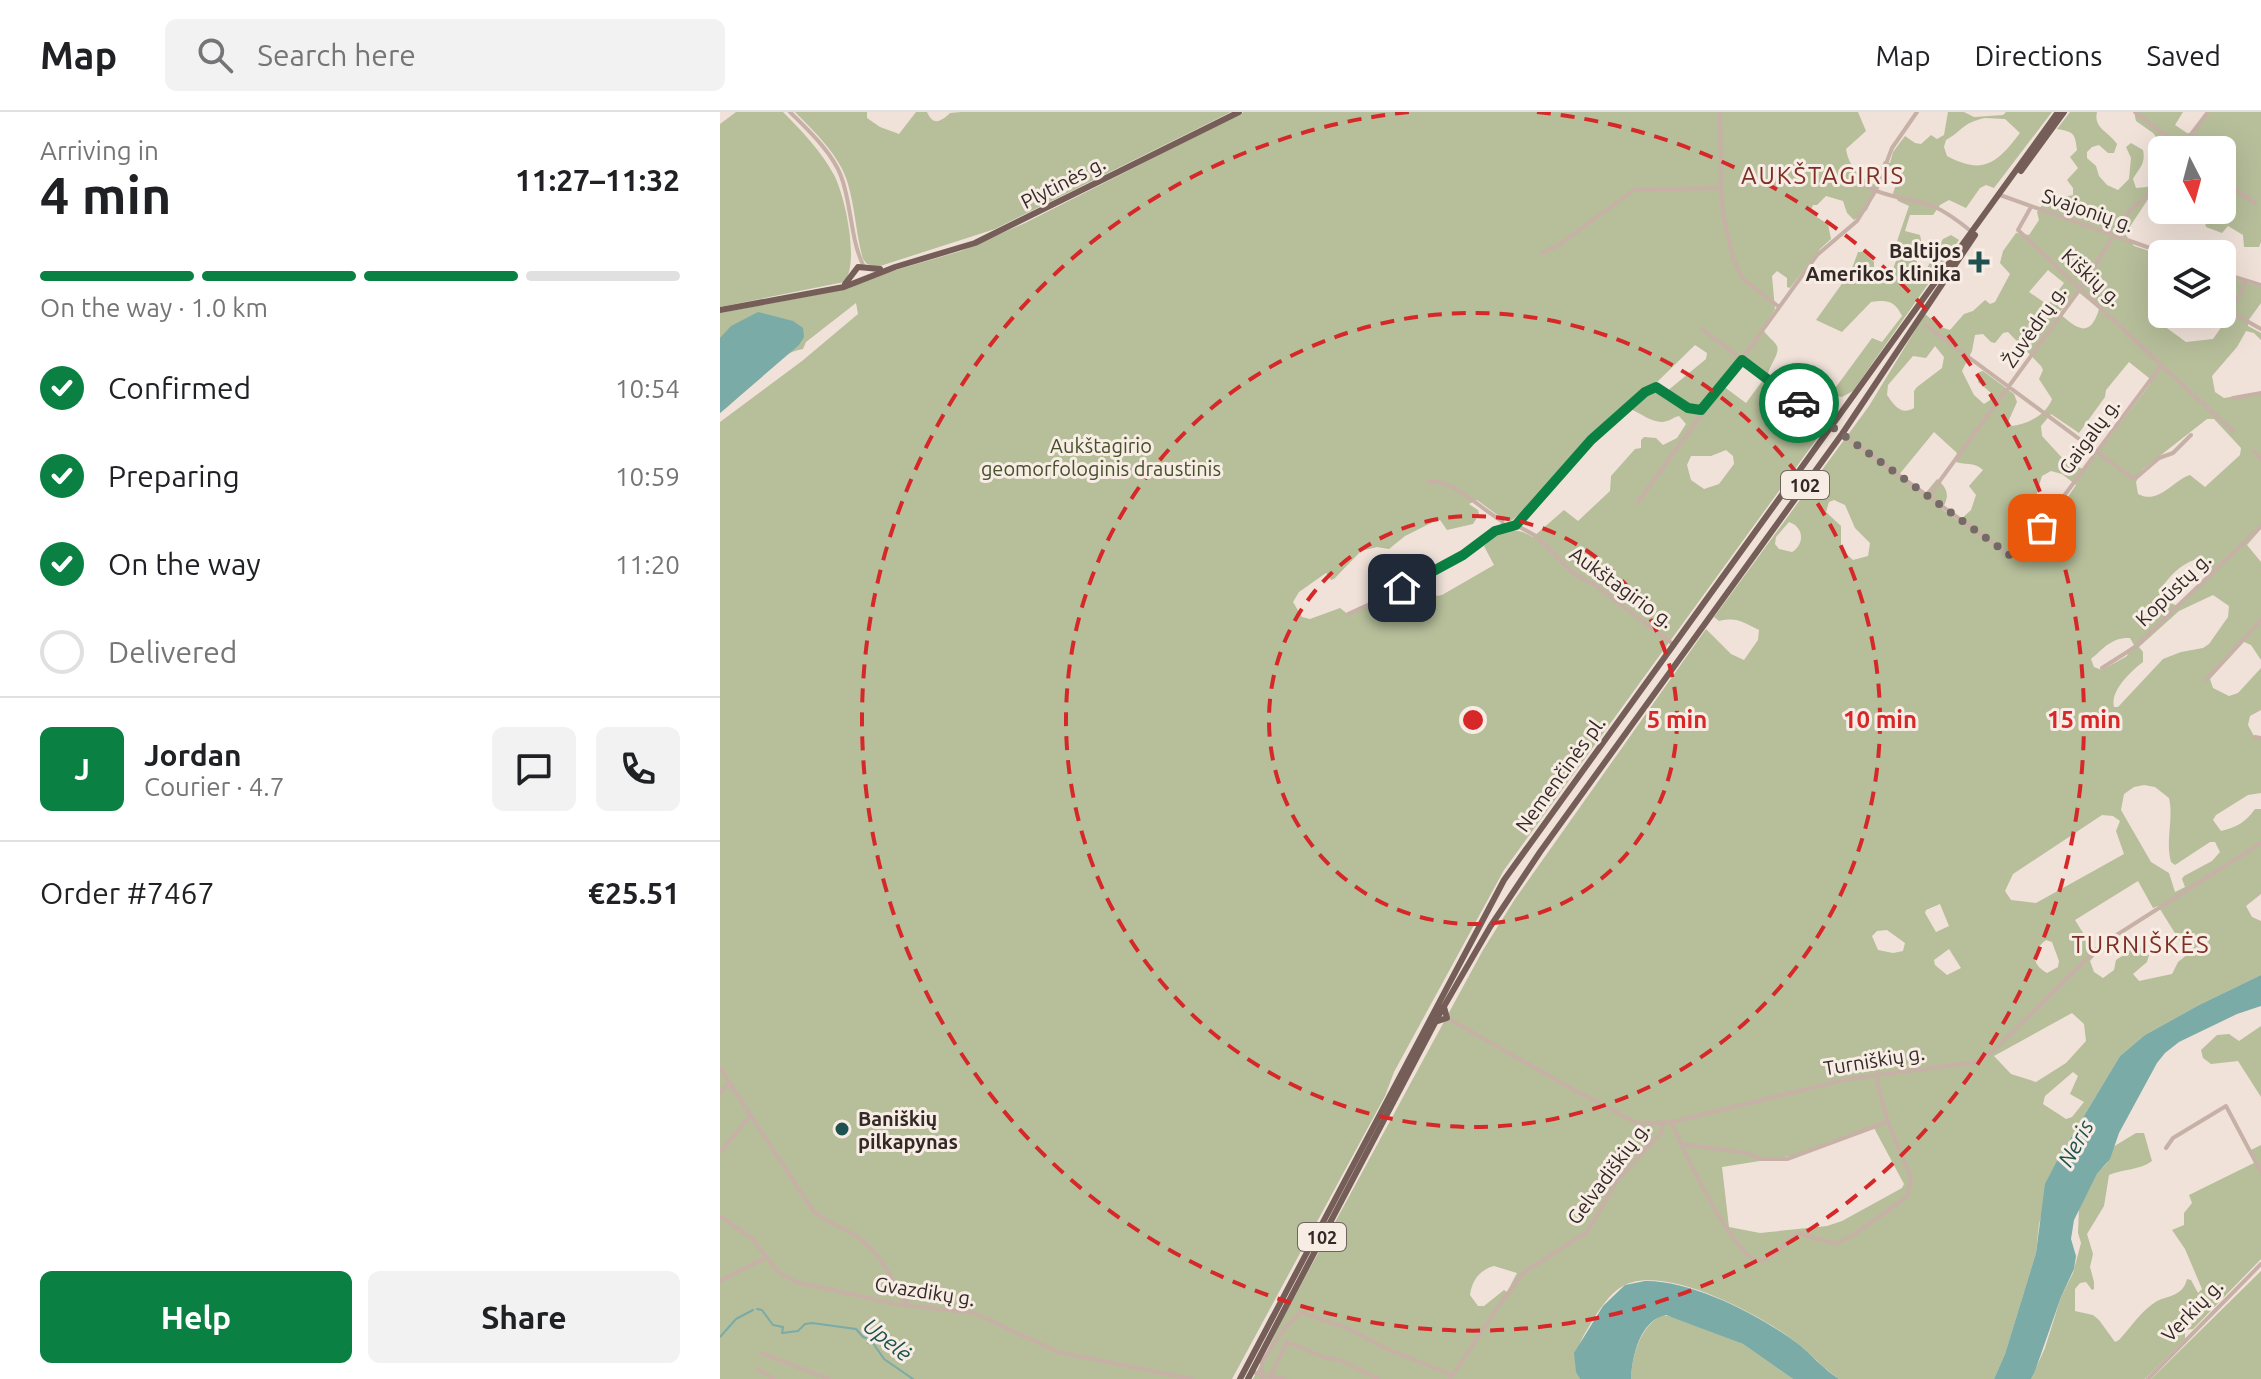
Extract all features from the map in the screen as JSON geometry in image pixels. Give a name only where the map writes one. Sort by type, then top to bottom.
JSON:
[{"type":"main road","name":"Plytinės g.","points":[[720,310],[838,288],[864,273],[895,267],[982,240],[1239,112]]},
{"type":"main road","name":"Nemenčinės pl.","points":[[1240,1379],[1460,970],[1504,880],[2061,112]]},
{"type":"main road","name":"Nemenčinės pl.","points":[[1250,1375],[1401,1081],[1444,1007],[1460,970],[1842,434],[2001,195]]},
{"type":"main road","points":[[855,272],[864,273]]},
{"type":"main road","points":[[855,272],[864,273]]},
{"type":"main road","points":[[838,288],[855,272]]},
{"type":"main road","points":[[1831,427],[1842,434]]},
{"type":"main road","points":[[1598,749],[1609,757]]},
{"type":"main road","points":[[1435,1022],[1447,1018],[1444,1007]]},
{"type":"street","points":[[790,112],[817,142],[841,176],[864,273]]},
{"type":"street","points":[[1720,112],[1721,188],[1728,239],[1743,279],[1779,307]]},
{"type":"street","points":[[1638,502],[1820,250],[1854,225],[1876,190],[1890,152],[1917,112]]},
{"type":"street","points":[[2135,112],[2165,136]]},
{"type":"street","points":[[2191,136],[2208,112]]},
{"type":"street","points":[[1854,175],[1876,190],[1937,208],[1972,232]]},
{"type":"street","points":[[1542,253],[1560,244],[1634,190],[1721,188]]},
{"type":"street","points":[[2236,190],[2255,203]]},
{"type":"street","name":"Žuvėdrų g.","points":[[1928,497],[2080,289],[2129,211],[2148,194]]},
{"type":"street","name":"Svajonių g.","points":[[2001,195],[2148,248]]},
{"type":"street","name":"Kiškių g.","points":[[2031,207],[2018,230],[2131,335],[2160,367],[2233,431]]},
{"type":"street","points":[[855,272],[858,254]]},
{"type":"street","points":[[2236,278],[2261,285]]},
{"type":"street","points":[[2246,281],[2231,312],[2261,329]]},
{"type":"street","points":[[1922,315],[1925,325],[2134,478],[2159,458],[2173,453],[2191,435]]},
{"type":"street","points":[[1914,327],[1925,325]]},
{"type":"street","points":[[1702,329],[1831,427]]},
{"type":"street","name":"Gaigalų g.","points":[[1928,497],[2011,556],[2023,554],[2160,367]]},
{"type":"street","points":[[1348,614],[1453,560],[1504,527],[1516,525],[1591,440],[1645,392],[1656,387],[1695,411],[1706,407]]},
{"type":"street","points":[[2233,398],[2261,393]]},
{"type":"street","points":[[1842,434],[1928,497]]},
{"type":"street","points":[[2254,451],[2261,459]]},
{"type":"street","points":[[1428,481],[1443,483],[1472,500],[1502,521],[1504,527]]},
{"type":"street","name":"Aukštagirio g.","points":[[1516,525],[1536,536],[1573,573],[1596,586],[1673,644]]},
{"type":"street","name":"Kopūstų g.","points":[[2102,668],[2135,647],[2261,526]]},
{"type":"street","points":[[2206,680],[2261,620]]},
{"type":"street","name":"Turniškių g.","points":[[1447,1018],[1639,1124],[1672,1122],[1814,1086],[1877,1074],[1969,1063],[1983,1059],[2101,945],[2261,843]]},
{"type":"street","points":[[720,1068],[813,1211],[827,1223],[861,1239],[873,1251],[908,1305]]},
{"type":"street","points":[[1672,1122],[1695,1178],[1737,1246],[1749,1258],[1758,1261],[1765,1259],[1798,1233],[1835,1244],[1907,1197],[1911,1178],[1888,1122],[1877,1074]]},
{"type":"street","points":[[720,1093],[730,1083]]},
{"type":"street","points":[[2166,1148],[2173,1138],[2227,1106],[2261,1172]]},
{"type":"street","points":[[720,1152],[751,1115]]},
{"type":"street","points":[[1682,1144],[1747,1153],[1761,1159],[1787,1159],[1888,1122]]},
{"type":"street","name":"Gelvadiškių g.","points":[[1451,1377],[1524,1272],[1590,1229],[1618,1179],[1661,1133],[1663,1123]]},
{"type":"street","name":"Gvazdikų g.","points":[[720,1216],[753,1239],[777,1271],[796,1282],[908,1305],[974,1313],[1058,1352],[1191,1379]]},
{"type":"street","points":[[720,1281],[767,1257]]},
{"type":"street","name":"Verkių g.","points":[[2148,1379],[2261,1264]]},
{"type":"street","points":[[1262,1377],[1262,1362],[1284,1329],[1301,1312],[1349,1329],[1451,1377]]},
{"type":"street","points":[[1270,1377],[1287,1342],[1326,1358],[1338,1359],[1378,1379]]},
{"type":"street","points":[[761,1353],[829,1379]]},
{"type":"street","points":[[757,1369],[774,1379]]},
{"type":"street","points":[[1250,1375],[1284,1379]]},
{"type":"green space","points":[[736,112],[783,112],[829,166],[838,185],[849,230],[851,261],[844,282],[720,307],[720,124]]},
{"type":"green space","points":[[795,112],[867,112],[867,118],[880,127],[899,134],[916,112],[927,112],[937,121],[950,113],[961,112],[1231,112],[995,229],[877,267],[863,259],[850,193],[839,164]]},
{"type":"green space","name":"Aukštagirio geomorfologinis draustinis","points":[[1244,112],[1858,112],[1866,131],[1846,149],[1847,155],[1859,174],[1874,184],[1884,161],[1890,163],[1893,152],[1905,136],[1921,144],[1931,135],[1937,139],[1944,135],[1948,112],[1964,112],[1974,117],[2003,115],[2006,112],[2052,112],[1994,188],[1986,185],[1980,188],[1966,208],[1949,200],[1940,205],[1933,215],[1910,215],[1905,231],[1920,235],[1922,245],[1916,264],[1926,270],[1943,239],[1951,235],[1959,240],[1853,391],[1842,397],[1826,393],[1808,412],[1822,427],[1821,433],[1504,870],[1232,1379],[720,1379],[720,422],[802,361],[858,314],[856,303],[806,342],[803,349],[791,352],[770,366],[720,413],[720,313],[847,289],[882,274],[961,251],[1025,223]],"holes":[[[2005,119],[2020,133],[2005,152],[1989,163],[1971,165],[1947,156],[1944,147],[1946,140],[1977,120]],[[1888,166],[1901,171],[1893,193],[1898,201],[1909,206],[1892,256],[1896,261],[1890,275],[1885,280],[1877,281],[1874,262],[1863,252],[1858,252],[1851,271],[1816,320],[1842,332],[1871,302],[1881,301],[1893,304],[1902,316],[1882,342],[1872,338],[1836,387],[1829,391],[1819,386],[1821,380],[1804,366],[1780,387],[1768,374],[1777,346],[1763,329],[1775,309],[1772,276],[1777,271],[1787,278],[1787,287],[1790,288],[1831,239],[1828,224],[1811,210],[1826,196],[1843,201],[1847,213],[1854,220],[1867,210]],[[1695,345],[1707,353],[1706,359],[1666,392],[1656,383]],[[1740,365],[1763,380],[1746,403],[1723,386]],[[1623,407],[1661,422],[1679,416],[1686,424],[1677,438],[1663,445],[1656,438],[1644,437],[1641,448],[1635,449],[1611,476],[1610,491],[1578,521],[1564,510],[1533,537],[1519,531],[1501,533],[1484,546],[1494,565],[1442,595],[1437,596],[1425,579],[1349,615],[1340,608],[1310,619],[1302,617],[1293,602],[1299,592],[1326,573],[1331,580],[1334,579],[1361,551],[1377,547],[1389,549],[1405,536],[1435,521],[1440,520],[1447,530],[1473,524],[1479,514],[1469,504],[1477,500],[1503,519],[1511,521],[1534,502],[1562,468]],[[1726,450],[1733,456],[1734,464],[1719,484],[1704,489],[1691,480],[1687,465],[1691,456],[1711,456]]]},
{"type":"green space","points":[[2070,112],[2097,112],[2099,126],[2117,144],[2114,153],[2108,153],[2099,145],[2092,147],[2087,152],[2087,158],[2096,166],[2099,176],[2107,185],[2118,190],[2129,179],[2131,158],[2126,147],[2131,143],[2143,150],[2144,159],[2133,179],[2136,188],[2148,186],[2148,199],[2125,234],[2134,246],[2148,250],[2148,328],[2167,328],[2186,342],[2213,339],[2221,328],[2236,328],[2236,279],[2261,287],[2261,303],[2248,321],[2248,326],[2261,333],[2261,340],[2254,333],[2246,331],[2237,347],[2212,376],[2215,392],[2224,398],[2261,392],[2261,529],[2247,545],[2261,562],[2261,660],[2251,645],[2244,642],[2210,679],[2213,688],[2229,696],[2238,693],[2261,668],[2261,710],[2250,716],[2248,725],[2255,738],[2261,739],[2261,793],[2248,795],[2213,820],[2221,831],[2241,823],[2255,809],[2261,809],[2261,894],[2246,906],[2252,917],[2261,921],[2261,975],[2145,1035],[2120,1056],[2058,1159],[2039,1224],[2036,1253],[2005,1354],[1994,1379],[1839,1379],[1797,1343],[1738,1307],[1688,1287],[1663,1281],[1641,1281],[1618,1289],[1594,1318],[1576,1357],[1580,1379],[1253,1379],[1284,1316],[1483,950],[1515,899],[1706,629],[1731,654],[1744,660],[1758,640],[1759,630],[1740,621],[1719,621],[1714,617],[1869,406],[1925,314],[1950,330],[1964,314],[1973,311],[1985,300],[1990,304],[1995,302],[2010,274],[2000,263],[2003,251],[2016,233],[2029,235],[2039,220],[2037,212],[2045,201],[2073,195],[2073,188],[2067,180],[2078,168],[2070,157],[2077,150],[2070,132],[2057,129]],"holes":[[[2048,270],[2064,283],[2048,305],[2029,292]],[[2077,291],[2099,309],[2087,328],[2071,323],[2059,313]],[[2008,332],[2041,366],[2043,370],[2039,379],[2052,399],[2036,418],[2012,426],[2008,422],[2017,402],[2014,394],[1983,371],[1979,372],[1978,382],[1991,393],[1990,400],[1984,404],[1974,395],[1962,371],[1972,351],[1975,335],[1983,334],[1995,343],[2003,333]],[[1935,346],[1944,357],[1942,368],[1914,391],[1914,408],[1905,411],[1895,406],[1887,395],[1888,385],[1913,356],[1926,358]],[[2129,362],[2149,378],[2150,384],[2085,470],[2065,461],[2042,436],[2041,426],[2051,414],[2079,433],[2105,397],[2106,390]],[[2207,419],[2214,419],[2241,448],[2240,455],[2205,487],[2190,475],[2152,497],[2138,494],[2136,482],[2143,469]],[[1934,432],[1957,453],[1954,461],[1983,470],[1969,486],[1976,495],[1971,510],[1959,521],[1942,509],[1947,493],[1937,479],[1924,495],[1898,476]],[[2051,471],[2062,474],[2076,485],[2053,519],[2037,500],[2042,476]],[[1834,500],[1845,505],[1855,528],[1870,543],[1868,556],[1853,560],[1841,549],[1841,526],[1826,512],[1829,502]],[[1789,522],[1794,524],[1801,536],[1799,545],[1792,552],[1779,549],[1775,544],[1776,537]],[[2201,558],[2210,565],[2211,572],[2179,607],[2160,597],[2159,592],[2167,580],[2188,563]],[[2213,595],[2229,606],[2228,617],[2209,644],[2163,659],[2118,707],[2114,707],[2118,688],[2143,662],[2143,652],[2139,647],[2179,611]],[[2130,638],[2134,645],[2127,656],[2102,670],[2094,667],[2091,659],[2113,641]],[[2134,787],[2155,787],[2169,798],[2171,862],[2175,865],[2210,842],[2215,842],[2220,852],[2212,861],[2184,876],[2185,887],[2175,892],[2169,873],[2151,862],[2121,810],[2124,794]],[[2102,815],[2113,816],[2120,821],[2116,831],[2124,854],[2036,903],[2011,900],[2005,891],[2013,874]],[[2138,881],[2153,908],[2158,906],[2188,954],[2178,962],[2172,974],[2139,981],[2133,974],[2147,962],[2149,955],[2142,947],[2134,948],[2116,960],[2114,970],[2103,978],[2094,972],[2090,961],[2096,954],[2075,920]],[[1940,904],[1949,926],[1936,932],[1925,913]],[[1887,930],[1905,943],[1903,951],[1878,950],[1872,936],[1877,931]],[[2046,940],[2052,942],[2058,967],[2047,973],[2038,965],[2036,953]],[[1949,949],[1961,968],[1947,975],[1935,965],[1934,960]],[[2072,1013],[2084,1024],[2086,1041],[2066,1063],[2036,1082],[2011,1074],[1994,1056]],[[2073,1072],[2078,1076],[2070,1094],[2084,1102],[2072,1117],[2066,1119],[2043,1104],[2045,1096]],[[1874,1128],[1904,1184],[1902,1188],[1842,1221],[1827,1226],[1760,1233],[1729,1227],[1722,1167],[1797,1155]],[[1494,1266],[1517,1273],[1507,1292],[1504,1290],[1484,1306],[1478,1306],[1470,1295],[1472,1285],[1484,1270]]]},
{"type":"green space","points":[[2134,112],[2183,112],[2175,125],[2187,133],[2193,133],[2210,112],[2261,112],[2259,247],[2244,247],[2243,235],[2228,226],[2222,233],[2205,224],[2236,224],[2236,136],[2155,136],[2136,121]]},
{"type":"green space","points":[[2261,1026],[2261,1097],[2238,1061],[2211,1064],[2203,1058],[2201,1050],[2217,1035],[2229,1034],[2239,1041]]},
{"type":"green space","points":[[2136,1133],[2144,1133],[2152,1161],[2109,1175],[2104,1206],[2087,1234],[2093,1254],[2090,1267],[2094,1289],[2086,1282],[2080,1283],[2075,1289],[2075,1311],[2093,1315],[2115,1342],[2157,1301],[2179,1292],[2187,1279],[2191,1280],[2198,1293],[2202,1289],[2185,1249],[2172,1230],[2184,1225],[2184,1213],[2192,1203],[2189,1195],[2256,1162],[2251,1150],[2261,1145],[2261,1259],[2193,1329],[2185,1330],[2185,1339],[2145,1379],[2031,1379],[2073,1273],[2081,1243],[2078,1233],[2079,1209],[2097,1174],[2107,1163],[2113,1147]]},
{"type":"green space","points":[[2261,1271],[2261,1379],[2151,1379]]},
{"type":"green space","points":[[1662,1315],[1743,1344],[1793,1379],[1631,1379],[1639,1342],[1648,1327]]},
{"type":"water","points":[[758,312],[793,321],[803,328],[804,337],[799,345],[720,413],[720,338],[731,326]]},
{"type":"water","name":"Neris","points":[[2261,975],[2261,1006],[2179,1042],[2157,1063],[2119,1133],[2110,1159],[2097,1174],[2074,1220],[2071,1239],[2076,1256],[2074,1269],[2031,1379],[1994,1379],[2005,1354],[2036,1253],[2045,1184],[2120,1056],[2145,1035]]},
{"type":"water","points":[[1645,1281],[1683,1286],[1745,1311],[1797,1343],[1839,1379],[1793,1379],[1743,1344],[1666,1315],[1650,1324],[1639,1340],[1631,1379],[1580,1379],[1574,1353],[1603,1306],[1625,1285]]},
{"type":"waterway","name":"Upelė","points":[[757,1309],[762,1310],[773,1325],[783,1327],[782,1333],[798,1331],[805,1324],[812,1323],[856,1329],[868,1339],[868,1343],[873,1343],[884,1359],[913,1379]]},
{"type":"waterway","name":"Upelė","points":[[720,1337],[736,1319],[753,1310]]},
{"type":"way so far","points":[[1799,403],[2011,556],[2023,554],[2042,528]]},
{"type":"place","name":"Baltijos Amerikos klinika","points":[[1979,262]]},
{"type":"place","name":"Baniškių pilkapynas","points":[[842,1129]]},
{"type":"district","name":"AUKŠTAGIRIS","points":[[1823,175]]},
{"type":"district","name":"TURNIŠKĖS","points":[[2141,944]]},
{"type":"route","points":[[1402,588],[1463,555],[1495,531],[1516,525],[1591,440],[1645,392],[1656,387],[1688,408],[1701,410],[1742,360],[1799,403]]}]
